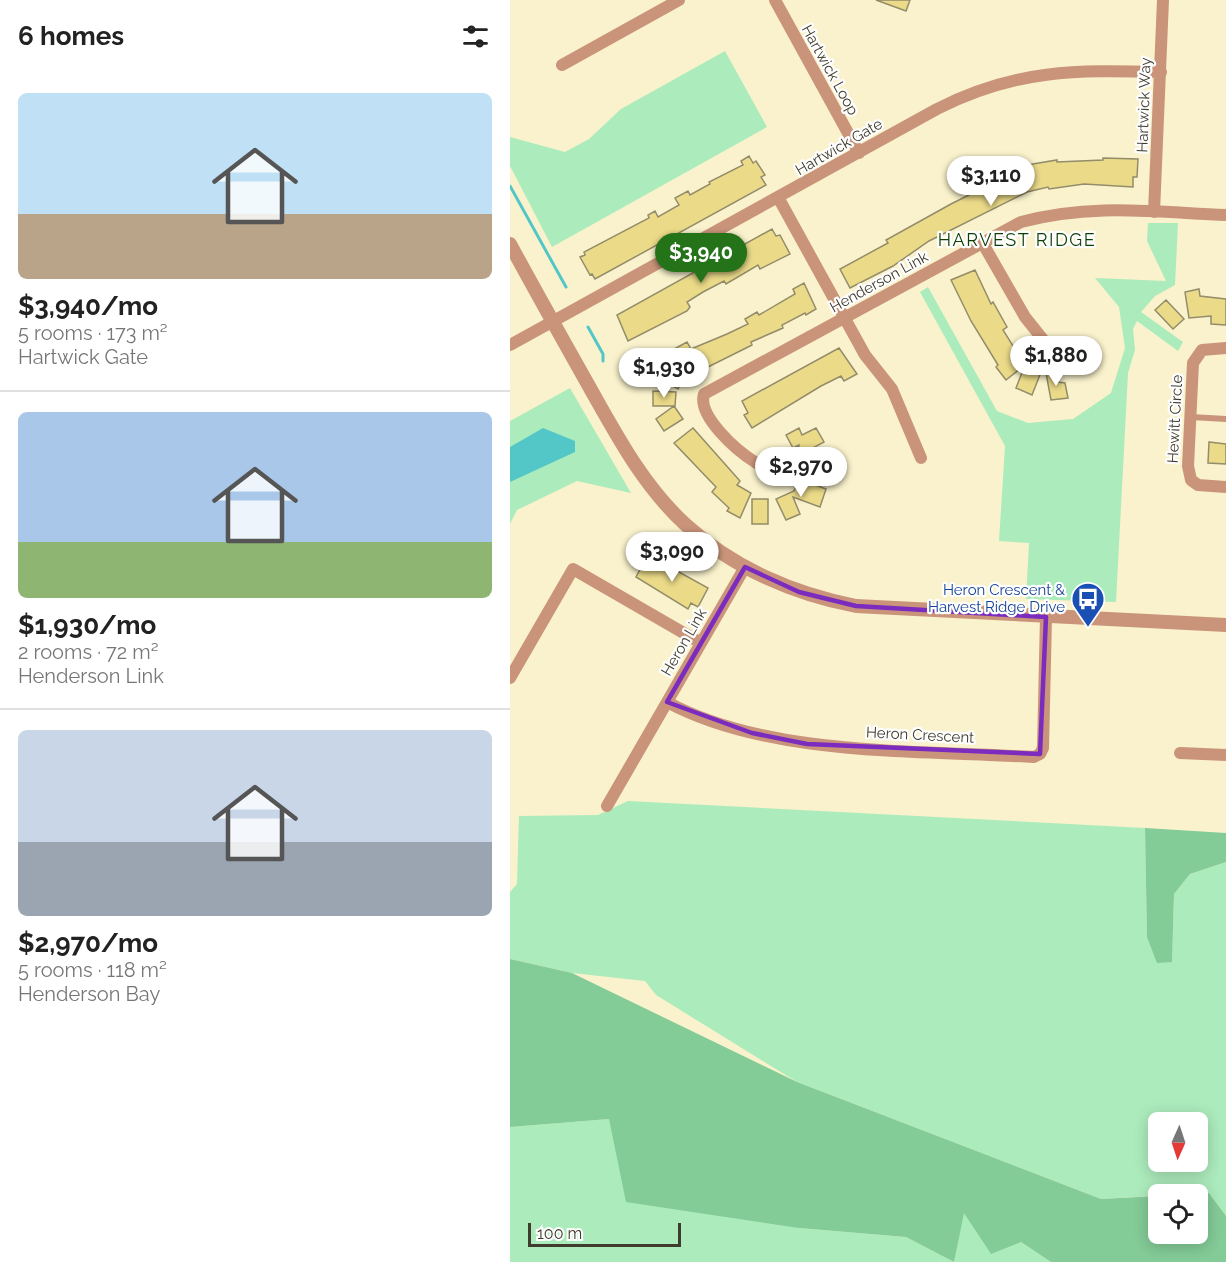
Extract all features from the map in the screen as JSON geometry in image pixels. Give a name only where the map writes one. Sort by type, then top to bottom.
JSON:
[{"type":"street","points":[[562,66],[679,0]]},
{"type":"street","name":"Hartwick Loop","points":[[775,0],[859,153]]},
{"type":"street","name":"Hartwick Way","points":[[1154,212],[1164,0]]},
{"type":"street","name":"Hartwick Gate","points":[[510,345],[956,99],[1015,79],[1080,70],[1161,72]]},
{"type":"street","points":[[778,199],[865,355],[892,389],[921,458]]},
{"type":"street","name":"Henderson Link","points":[[777,471],[756,464],[730,442],[705,412],[701,403],[704,394],[1021,222],[1056,213],[1087,209],[1226,216]]},
{"type":"street","points":[[982,242],[1025,317],[1053,352]]},
{"type":"street","points":[[510,244],[616,434],[645,480],[686,525],[745,567],[799,592],[856,606],[1226,625]]},
{"type":"street","name":"Hewitt Circle","points":[[1226,348],[1208,348],[1196,356],[1193,363],[1188,466],[1191,480],[1198,484],[1226,487]]},
{"type":"street","name":"Heron Link","points":[[607,806],[745,567]]},
{"type":"street","points":[[510,678],[573,569],[701,644]]},
{"type":"street","name":"Heron Crescent","points":[[667,702],[686,712],[752,733],[807,744],[1034,757],[1040,754],[1043,748],[1046,617]]},
{"type":"street","points":[[1180,753],[1226,755]]},
{"type":"lane","points":[[1191,417],[1226,419]]},
{"type":"highlighted area","points":[[745,567],[799,592],[856,606],[1046,617],[1040,754],[807,744],[752,733],[667,702]]},
{"type":"green space","points":[[725,51],[767,127],[552,247],[510,166],[510,137],[565,152],[589,139],[621,109]]},
{"type":"green space","points":[[1148,223],[1178,223],[1175,285],[1155,296],[1141,312],[1183,342],[1178,351],[1137,321],[1133,329],[1135,350],[1128,373],[1116,602],[1026,599],[1029,543],[999,541],[1005,446],[920,292],[928,287],[997,411],[1028,423],[1073,419],[1111,393],[1125,348],[1119,307],[1095,278],[1166,281],[1147,241]]},
{"type":"green space","points":[[570,388],[631,493],[577,481],[517,510],[510,524],[510,421]]},
{"type":"green space","points":[[628,801],[1145,828],[1147,937],[1172,962],[1174,894],[1190,874],[1226,862],[1226,1216],[1208,1193],[1208,1184],[1148,1184],[1148,1196],[1101,1199],[797,1082],[656,995],[645,981],[572,973],[510,959],[510,892],[517,884],[519,816],[598,815]]},
{"type":"green space","points":[[1145,828],[1226,833],[1226,862],[1190,874],[1174,894],[1172,962],[1157,963],[1147,937]]},
{"type":"green space","points":[[510,959],[572,973],[797,1082],[1101,1199],[1148,1197],[1148,1244],[1208,1244],[1209,1193],[1226,1216],[1226,1262],[1051,1262],[1021,1242],[991,1254],[964,1213],[954,1262],[906,1237],[799,1228],[626,1202],[609,1119],[510,1127]]},
{"type":"green space","points":[[609,1119],[799,1228],[906,1237],[954,1262],[510,1262],[510,1127]]},
{"type":"green space","points":[[963,1212],[1021,1242],[1051,1262],[954,1262]]},
{"type":"water","points":[[543,428],[575,441],[575,452],[510,482],[510,447]]},
{"type":"building","points":[[876,0],[910,0],[906,11]]},
{"type":"building","points":[[749,156],[753,163],[756,161],[765,175],[761,177],[766,185],[595,279],[592,274],[590,275],[580,257],[585,255],[584,252],[649,218],[648,215],[655,211],[658,217],[679,205],[675,198],[688,191],[690,195],[710,184],[709,182],[743,165],[741,161]]},
{"type":"building","points":[[1103,158],[1138,159],[1137,177],[1133,177],[1133,187],[1084,184],[1049,189],[1048,187],[1027,192],[929,241],[893,266],[850,288],[840,269],[888,243],[886,240],[1005,177],[1003,173],[1021,166],[1057,160],[1057,162],[1103,160]]},
{"type":"building","points":[[772,229],[776,236],[780,235],[790,254],[760,269],[758,265],[726,284],[724,281],[703,292],[687,302],[690,307],[687,311],[628,341],[617,315]]},
{"type":"building","points":[[975,270],[991,304],[993,302],[1007,327],[1003,330],[1025,365],[1006,380],[996,367],[998,365],[971,321],[951,280]]},
{"type":"building","points":[[804,283],[816,309],[782,325],[783,328],[751,342],[752,345],[706,368],[703,363],[687,373],[674,349],[687,342],[691,349],[748,324],[745,319],[757,312],[759,315],[795,294],[793,289]]},
{"type":"building","points":[[1199,289],[1200,296],[1226,299],[1226,325],[1211,324],[1211,316],[1189,318],[1185,292]]},
{"type":"building","points":[[1166,300],[1184,319],[1173,329],[1155,310]]},
{"type":"building","points":[[839,348],[857,374],[844,381],[841,376],[821,386],[752,428],[744,415],[748,413],[742,401]]},
{"type":"building","points":[[661,360],[686,374],[678,389],[652,375]]},
{"type":"building","points":[[1025,365],[1041,372],[1032,395],[1016,388]]},
{"type":"building","points":[[1057,372],[1058,382],[1065,383],[1068,398],[1051,400],[1046,373]]},
{"type":"building","points":[[653,391],[676,392],[675,406],[653,406]]},
{"type":"building","points":[[674,406],[683,419],[664,431],[656,419]]},
{"type":"building","points":[[693,428],[740,481],[737,485],[751,493],[740,518],[727,511],[729,508],[712,492],[716,487],[674,443]]},
{"type":"building","points":[[799,428],[802,435],[816,428],[824,442],[800,455],[831,456],[830,475],[798,474],[799,445],[793,448],[786,435]]},
{"type":"building","points":[[1209,442],[1226,444],[1226,464],[1208,463]]},
{"type":"building","points":[[799,479],[826,489],[820,507],[793,497],[800,514],[786,520],[776,499],[794,491]]},
{"type":"building","points":[[752,499],[768,499],[768,524],[752,524]]},
{"type":"building","points":[[654,554],[661,558],[659,561],[708,588],[698,607],[691,603],[688,609],[636,577],[642,566],[646,568]]},
{"type":"waterway","points":[[510,186],[566,287]]},
{"type":"waterway","points":[[588,327],[603,354],[603,361]]},
{"type":"place","name":"Heron Crescent & Harvest Ridge Drive","points":[[1088,628]]},
{"type":"district","name":"HARVEST RIDGE","points":[[1017,239]]}]
